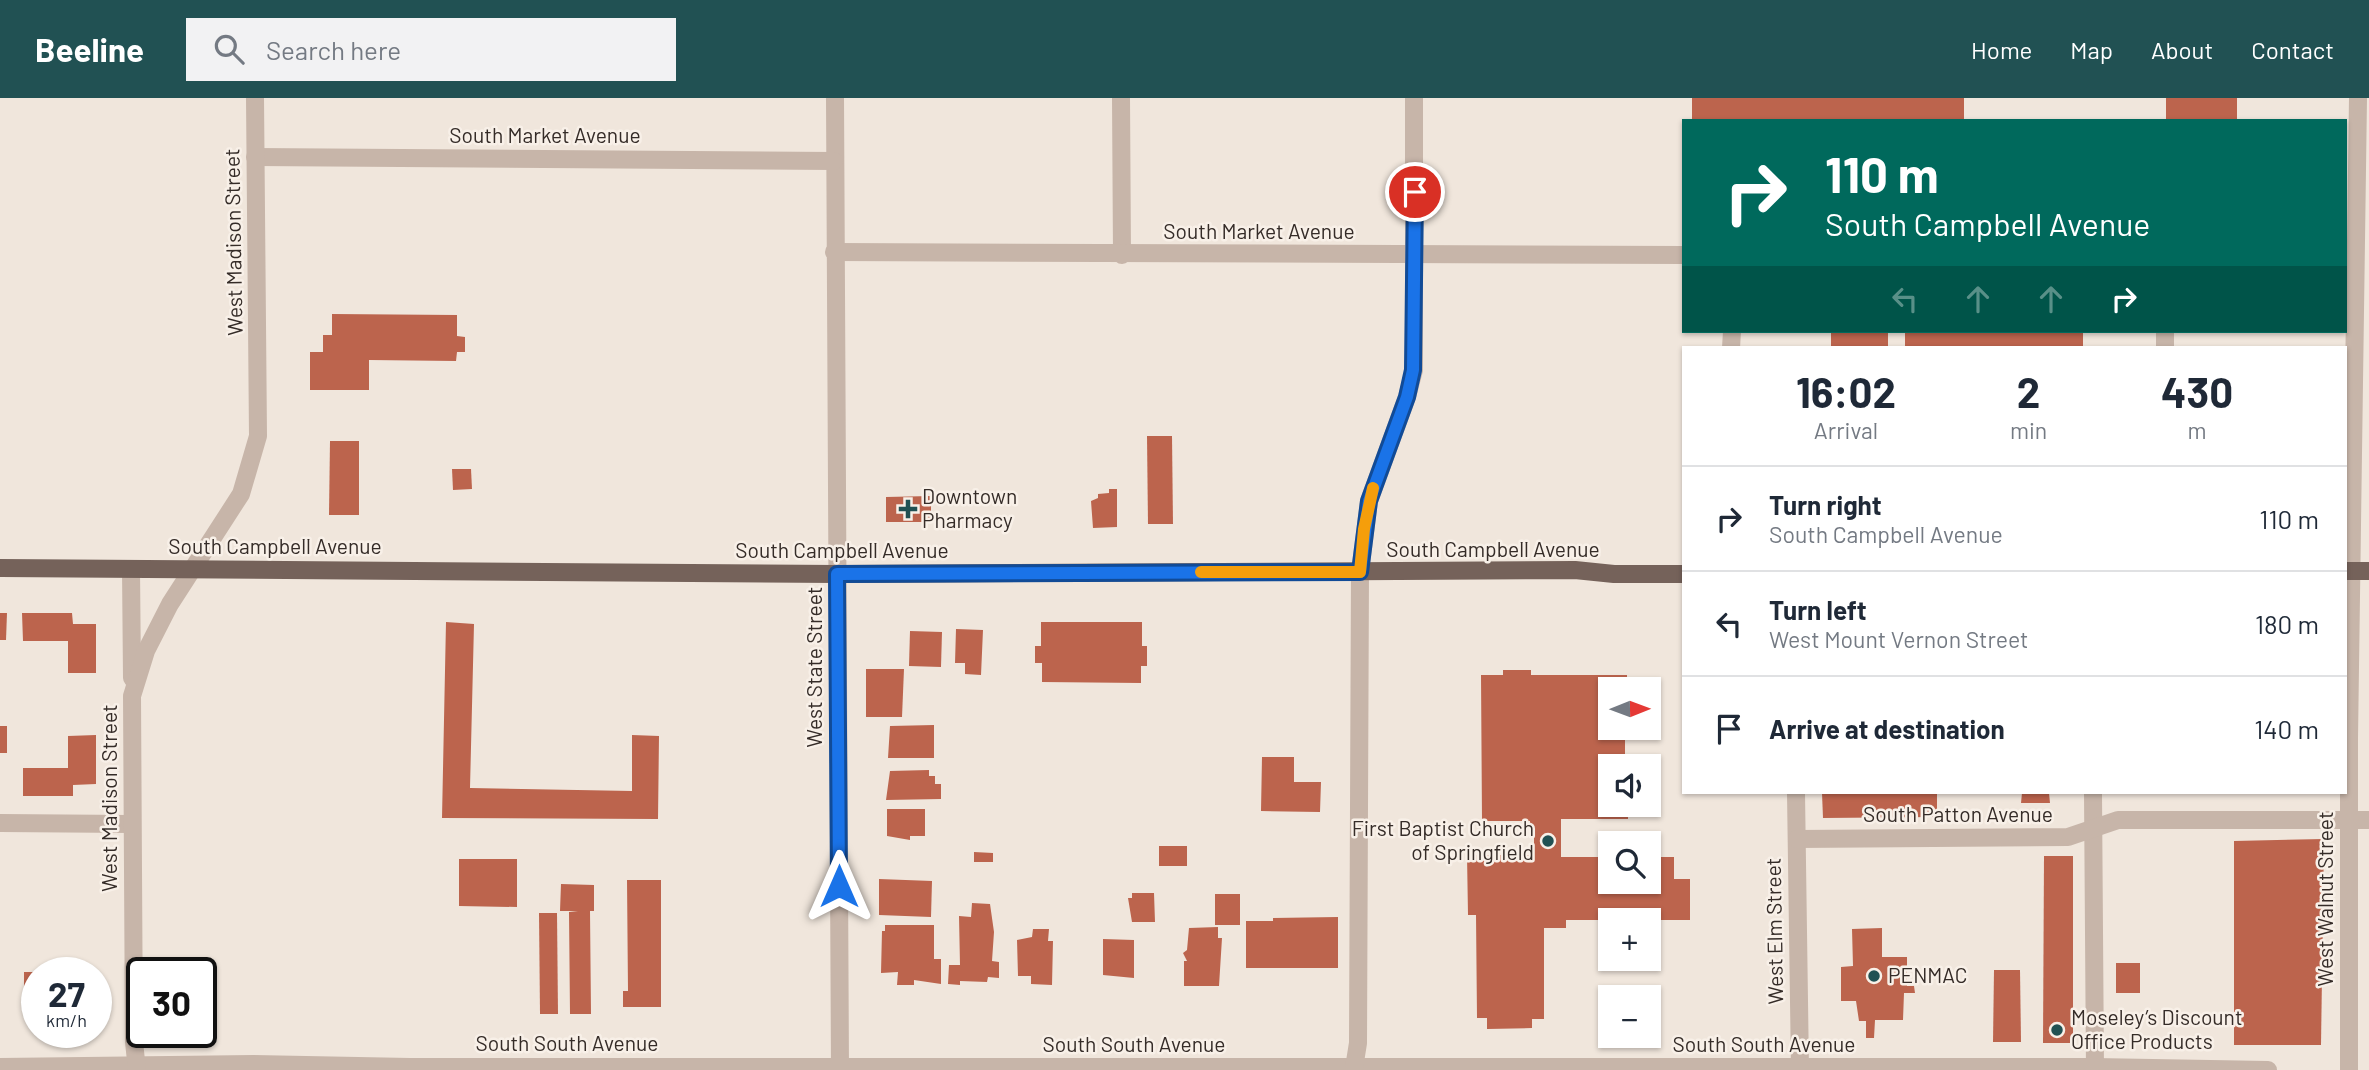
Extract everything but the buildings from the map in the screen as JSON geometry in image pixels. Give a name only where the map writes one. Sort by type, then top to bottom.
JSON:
[{"type":"main road","name":"South Campbell Avenue","points":[[0,568],[837,574],[1575,570],[1614,575],[1682,575]]},
{"type":"street","name":"West Madison Street","points":[[137,1069],[134,1042],[131,824],[132,696],[146,651],[170,604],[196,568],[241,494],[258,436],[255,98]]},
{"type":"street","name":"West State Street","points":[[835,98],[840,1068]]},
{"type":"street","points":[[1121,98],[1122,255]]},
{"type":"street","points":[[1354,1068],[1358,1043],[1360,572],[1369,501],[1407,397],[1413,370],[1416,254],[1414,98]]},
{"type":"street","name":"West Walnut Street","points":[[2349,1070],[2349,820],[2355,571],[2358,98]]},
{"type":"street","name":"South Market Avenue","points":[[255,157],[834,161]]},
{"type":"street","name":"South Market Avenue","points":[[834,252],[1682,255]]},
{"type":"street","points":[[131,569],[132,696]]},
{"type":"street","name":"West Elm Street","points":[[1796,794],[1800,1069]]},
{"type":"street","points":[[2093,794],[2095,1068]]},
{"type":"street","name":"South Patton Avenue","points":[[1797,839],[2067,837],[2118,820],[2369,820]]},
{"type":"street","points":[[0,823],[131,824]]},
{"type":"street","name":"South South Avenue","points":[[0,1067],[137,1069],[253,1064],[410,1067],[2268,1070]]},
{"type":"slow traffic","points":[[1201,572],[1360,572],[1364,529],[1373,488]]},
{"type":"place","name":"Downtown Pharmacy","points":[[908,509]]},
{"type":"place","name":"First Baptist Church of Springfield","points":[[1548,841]]},
{"type":"place","name":"PENMAC","points":[[1874,976]]},
{"type":"place","name":"Moseley’s Discount Office Products","points":[[2057,1030]]},
{"type":"route","points":[[839,886],[837,574],[1360,572],[1369,501],[1407,397],[1413,370],[1415,192]]}]
